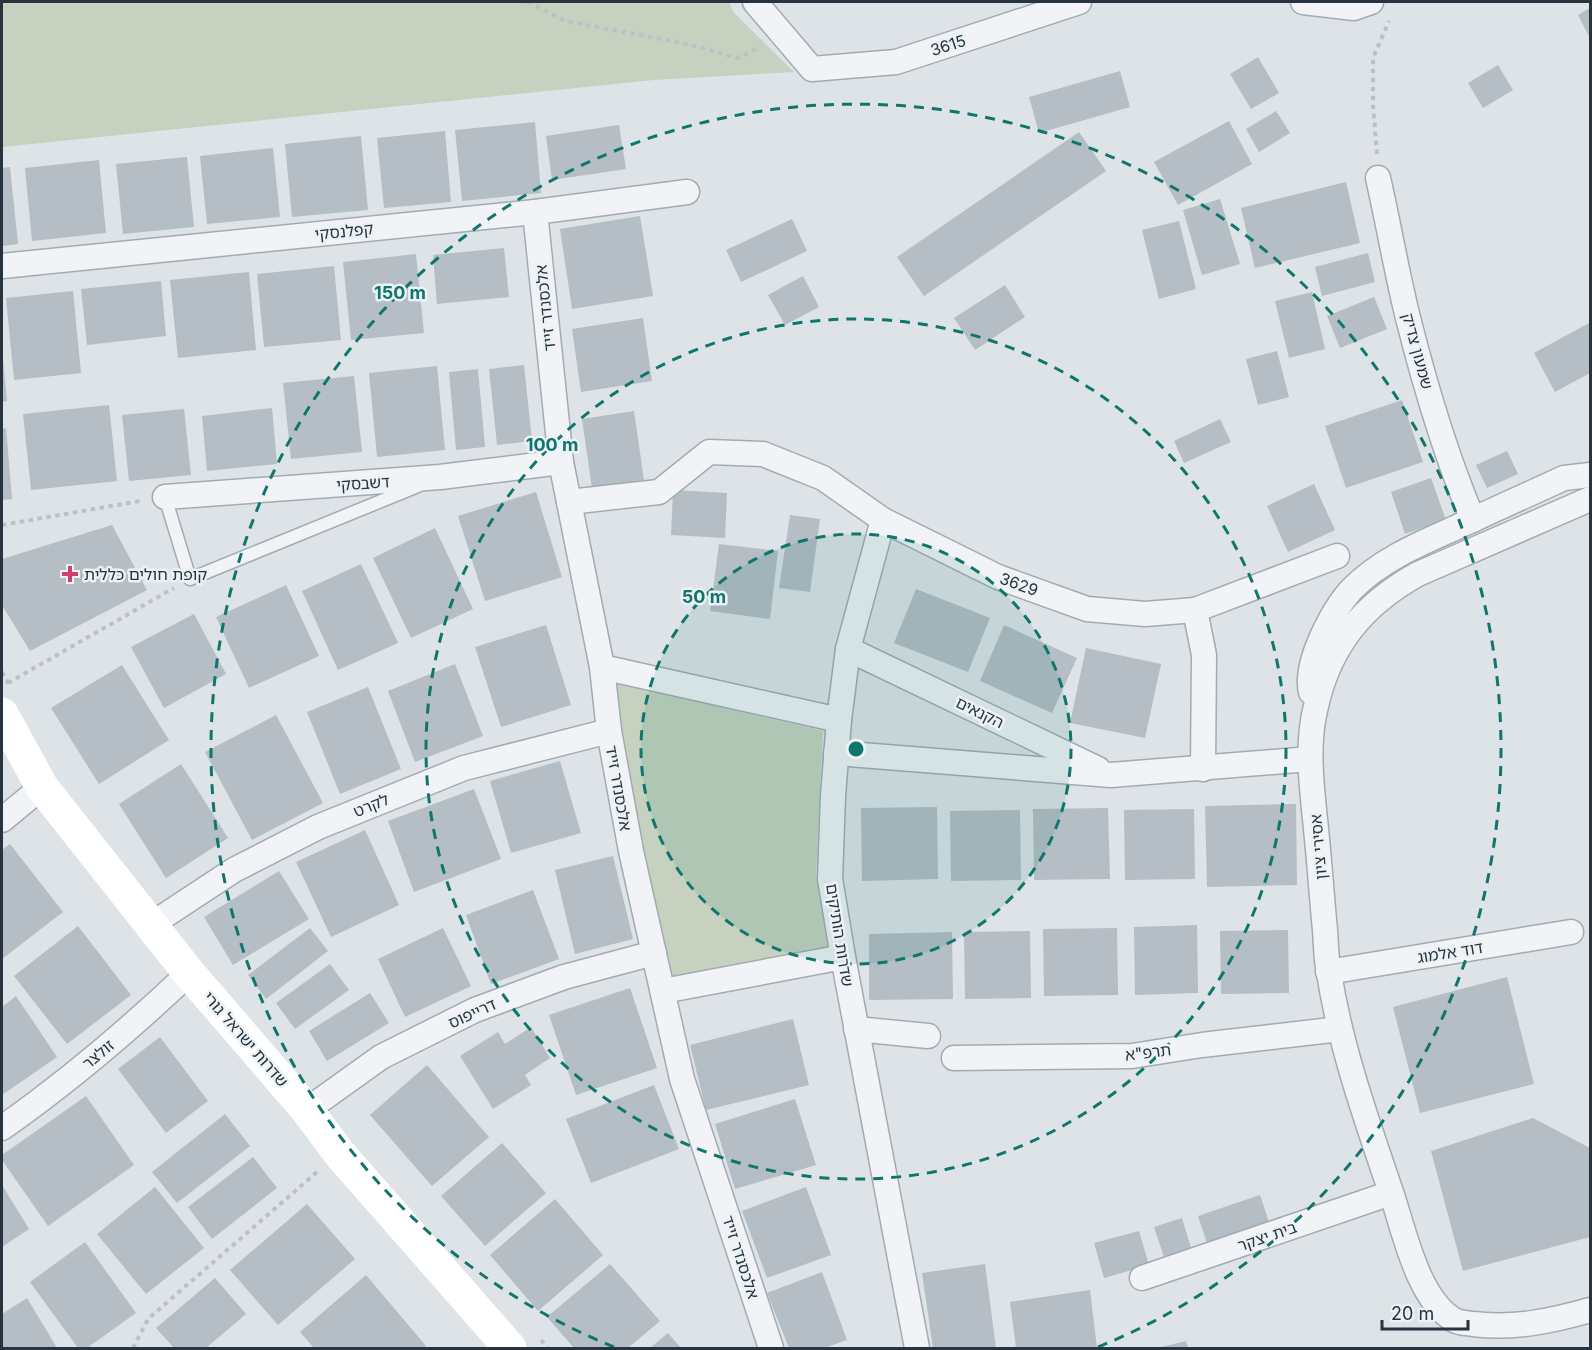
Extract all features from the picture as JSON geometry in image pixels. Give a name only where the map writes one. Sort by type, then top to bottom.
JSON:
[{"type":"street","points":[[755,2],[784,36]]},
{"type":"street","name":"3615","points":[[784,36],[813,69],[896,62],[1079,2]]},
{"type":"street","points":[[1302,2],[1354,8],[1371,2]]},
{"type":"street","name":"שמעון צדיק","points":[[1378,178],[1412,333],[1434,412],[1455,477],[1473,519]]},
{"type":"street","name":"קפלנסקי","points":[[2,266],[535,212],[687,192]]},
{"type":"street","name":"אלכסנדר זייד","points":[[535,212],[561,462],[602,667],[609,731],[631,851],[682,1079],[771,1348]]},
{"type":"street","name":"3629","points":[[569,502],[659,492],[709,452],[763,454],[823,478],[883,520],[998,577],[1087,609],[1144,614],[1195,610],[1337,556]]},
{"type":"street","name":"דשבסקי","points":[[165,497],[440,477],[561,462]]},
{"type":"street","points":[[1315,708],[1310,686],[1314,655],[1340,603],[1368,575],[1406,550],[1564,478],[1590,475]]},
{"type":"street","name":"אסירי ציון","points":[[1590,499],[1418,574],[1390,591],[1366,611],[1345,638],[1322,681],[1315,708],[1310,759],[1328,972],[1340,1029],[1347,1060],[1391,1193],[1418,1273],[1428,1294],[1441,1310],[1456,1321],[1488,1326],[1516,1326],[1552,1321],[1590,1310]]},
{"type":"street","name":"שדרות הותיקים","points":[[883,520],[848,649],[838,720],[830,879],[917,1348]]},
{"type":"street","points":[[1195,610],[1204,655],[1203,769]]},
{"type":"street","name":"הקנאים","points":[[848,649],[1111,775]]},
{"type":"street","points":[[602,667],[838,720]]},
{"type":"street","name":"שדרות ישראל גורי","points":[[2,714],[42,787],[189,973],[307,1110],[339,1152],[510,1348]]},
{"type":"street","name":"לקרט","points":[[152,924],[234,870],[318,827],[464,768],[609,731]]},
{"type":"street","name":"הקנאים","points":[[836,753],[1111,775],[1310,759]]},
{"type":"street","points":[[2,820],[42,787]]},
{"type":"street","name":"דוד אלמוג","points":[[1328,972],[1571,933]]},
{"type":"street","name":"דרייפוס","points":[[307,1110],[381,1057],[475,1010],[564,977],[654,953]]},
{"type":"street","points":[[663,991],[843,957]]},
{"type":"street","name":"זולצר","points":[[2,1128],[45,1098],[125,1032],[189,973]]},
{"type":"street","points":[[856,1029],[928,1036]]},
{"type":"street","name":"תרפ\"א","points":[[954,1058],[1132,1056],[1202,1044],[1340,1029]]},
{"type":"street","name":"בית יצקר","points":[[1142,1278],[1391,1193]]},
{"type":"lane","points":[[165,497],[190,579],[440,477]]},
{"type":"path","points":[[528,2],[565,21],[688,45],[736,58],[784,36]]},
{"type":"path","points":[[1378,178],[1373,105],[1373,58],[1390,20]]},
{"type":"path","points":[[2,525],[165,497]]},
{"type":"path","points":[[2,686],[190,579]]},
{"type":"path","points":[[133,1348],[148,1319],[339,1152]]},
{"type":"green space","points":[[2,2],[729,2],[734,13],[794,72],[654,80],[2,147]]},
{"type":"green space","points":[[609,681],[823,731],[816,877],[831,948],[668,985]]},
{"type":"building","points":[[1590,8],[1590,38],[1578,15]]},
{"type":"building","points":[[1258,57],[1279,93],[1251,109],[1230,74]]},
{"type":"building","points":[[1498,65],[1513,90],[1483,108],[1468,83]]},
{"type":"building","points":[[1120,71],[1130,107],[1039,133],[1029,97]]},
{"type":"building","points":[[1276,111],[1290,133],[1259,152],[1246,129]]},
{"type":"building","points":[[1229,121],[1252,164],[1178,205],[1154,162]]},
{"type":"building","points":[[535,122],[541,193],[462,201],[455,130]]},
{"type":"building","points":[[619,125],[626,169],[552,180],[546,136]]},
{"type":"building","points":[[445,131],[451,202],[384,208],[377,138]]},
{"type":"building","points":[[1079,132],[1106,171],[924,296],[897,257]]},
{"type":"building","points":[[361,136],[368,210],[292,217],[285,144]]},
{"type":"building","points":[[273,148],[280,217],[207,224],[200,156]]},
{"type":"building","points":[[187,157],[194,227],[123,234],[116,164]]},
{"type":"building","points":[[99,160],[106,233],[32,241],[25,168]]},
{"type":"building","points":[[10,167],[18,244],[2,246],[2,168]]},
{"type":"building","points":[[1346,182],[1360,243],[1255,268],[1241,208]]},
{"type":"building","points":[[1220,199],[1240,264],[1202,275],[1183,210]]},
{"type":"building","points":[[640,216],[653,296],[572,309],[560,229]]},
{"type":"building","points":[[792,219],[807,251],[741,282],[726,250]]},
{"type":"building","points":[[1179,221],[1196,289],[1159,299],[1142,230]]},
{"type":"building","points":[[504,248],[509,297],[437,304],[433,255]]},
{"type":"building","points":[[1368,253],[1375,282],[1322,296],[1315,267]]},
{"type":"building","points":[[416,254],[424,333],[351,340],[343,262]]},
{"type":"building","points":[[334,266],[341,340],[264,347],[257,274]]},
{"type":"building","points":[[249,272],[256,350],[178,358],[170,280]]},
{"type":"building","points":[[803,276],[819,307],[785,325],[768,295]]},
{"type":"building","points":[[161,281],[166,336],[87,345],[81,289]]},
{"type":"building","points":[[1005,285],[1025,317],[975,350],[954,318]]},
{"type":"building","points":[[73,291],[81,373],[14,380],[6,298]]},
{"type":"building","points":[[1312,292],[1325,349],[1289,358],[1275,301]]},
{"type":"building","points":[[1374,297],[1387,329],[1340,348],[1327,316]]},
{"type":"building","points":[[643,318],[652,381],[581,392],[572,329]]},
{"type":"building","points":[[1589,323],[1590,373],[1555,392],[1534,353]]},
{"type":"building","points":[[1277,351],[1289,397],[1258,405],[1246,359]]},
{"type":"building","points":[[2,360],[7,401],[2,402]]},
{"type":"building","points":[[524,365],[532,441],[497,445],[489,369]]},
{"type":"building","points":[[437,366],[445,450],[377,457],[369,373]]},
{"type":"building","points":[[478,369],[485,447],[456,450],[449,372]]},
{"type":"building","points":[[354,376],[362,452],[291,459],[283,383]]},
{"type":"building","points":[[1402,400],[1423,462],[1346,488],[1325,426]]},
{"type":"building","points":[[109,405],[117,481],[31,490],[23,414]]},
{"type":"building","points":[[272,408],[277,464],[207,471],[202,416]]},
{"type":"building","points":[[184,409],[191,475],[129,481],[122,415]]},
{"type":"building","points":[[634,411],[644,480],[592,488],[582,419]]},
{"type":"building","points":[[1220,419],[1231,442],[1184,463],[1174,441]]},
{"type":"building","points":[[6,428],[12,499],[2,500],[2,429]]},
{"type":"building","points":[[1507,451],[1518,474],[1487,488],[1476,465]]},
{"type":"building","points":[[1431,478],[1446,520],[1405,534],[1391,492]]},
{"type":"building","points":[[1314,484],[1335,530],[1288,552],[1267,506]]},
{"type":"building","points":[[673,490],[727,493],[725,538],[671,535]]},
{"type":"building","points":[[536,492],[562,577],[485,601],[458,516]]},
{"type":"building","points":[[790,515],[820,519],[810,592],[779,588]]},
{"type":"building","name":"קופת חולים כללית","points":[[112,525],[147,590],[30,651],[2,605],[2,559]]},
{"type":"building","points":[[435,528],[473,609],[411,638],[373,558]]},
{"type":"building","points":[[719,544],[778,551],[770,619],[710,611]]},
{"type":"building","points":[[361,564],[398,643],[338,670],[302,591]]},
{"type":"building","points":[[286,585],[319,656],[249,688],[216,617]]},
{"type":"building","points":[[916,589],[990,618],[968,672],[894,643]]},
{"type":"building","points":[[194,614],[226,674],[164,708],[131,647]]},
{"type":"building","points":[[546,625],[571,705],[501,727],[475,647]]},
{"type":"building","points":[[1004,625],[1077,658],[1052,713],[980,681]]},
{"type":"building","points":[[1086,648],[1161,664],[1145,738],[1070,723]]},
{"type":"building","points":[[455,664],[483,736],[415,762],[388,691]]},
{"type":"building","points":[[122,665],[169,740],[99,784],[51,708]]},
{"type":"building","points":[[368,687],[401,769],[340,794],[307,712]]},
{"type":"building","points":[[276,715],[323,803],[252,840],[205,752]]},
{"type":"building","points":[[560,761],[581,833],[511,853],[490,781]]},
{"type":"building","points":[[181,764],[228,838],[166,878],[119,804]]},
{"type":"building","points":[[474,789],[501,859],[414,892],[388,821]]},
{"type":"building","points":[[1296,804],[1297,885],[1207,887],[1205,806]]},
{"type":"building","points":[[937,807],[938,879],[862,881],[861,808]]},
{"type":"building","points":[[1108,808],[1110,879],[1034,880],[1033,809]]},
{"type":"building","points":[[1194,809],[1195,879],[1125,880],[1124,810]]},
{"type":"building","points":[[1020,810],[1021,880],[951,881],[950,811]]},
{"type":"building","points":[[365,830],[399,905],[331,937],[296,862]]},
{"type":"building","points":[[10,844],[63,912],[2,959],[2,850]]},
{"type":"building","points":[[613,856],[633,939],[575,954],[555,870]]},
{"type":"building","points":[[279,871],[309,919],[233,965],[204,917]]},
{"type":"building","points":[[533,890],[559,959],[491,984],[466,915]]},
{"type":"building","points":[[1197,925],[1198,993],[1135,995],[1134,927]]},
{"type":"building","points":[[78,926],[131,995],[67,1044],[14,976]]},
{"type":"building","points":[[310,928],[328,951],[266,999],[248,975]]},
{"type":"building","points":[[443,928],[471,986],[405,1017],[378,959]]},
{"type":"building","points":[[1117,928],[1118,995],[1044,996],[1043,929]]},
{"type":"building","points":[[1288,930],[1289,993],[1221,994],[1220,931]]},
{"type":"building","points":[[1030,931],[1031,998],[965,999],[964,932]]},
{"type":"building","points":[[952,932],[953,999],[869,1000],[869,934]]},
{"type":"building","points":[[330,964],[349,990],[295,1029],[276,1003]]},
{"type":"building","points":[[1507,977],[1534,1084],[1420,1113],[1393,1007]]},
{"type":"building","points":[[630,988],[657,1068],[576,1095],[549,1015]]},
{"type":"building","points":[[370,993],[389,1023],[327,1061],[309,1031]]},
{"type":"building","points":[[16,996],[57,1057],[2,1095],[2,1007]]},
{"type":"building","points":[[793,1019],[809,1085],[706,1110],[690,1045]]},
{"type":"building","points":[[531,1027],[550,1058],[525,1075],[531,1085],[493,1109],[460,1056],[498,1032],[505,1044]]},
{"type":"building","points":[[160,1037],[208,1101],[166,1133],[118,1069]]},
{"type":"building","points":[[427,1065],[489,1137],[432,1186],[370,1115]]},
{"type":"building","points":[[654,1085],[679,1149],[591,1183],[566,1119]]},
{"type":"building","points":[[86,1096],[134,1165],[48,1226],[2,1160],[2,1155]]},
{"type":"building","points":[[795,1099],[816,1165],[735,1189],[715,1124]]},
{"type":"building","points":[[225,1114],[250,1146],[177,1203],[152,1172]]},
{"type":"building","points":[[1533,1118],[1590,1148],[1590,1237],[1463,1271],[1431,1151]]},
{"type":"building","points":[[502,1143],[546,1193],[485,1246],[441,1196]]},
{"type":"building","points":[[253,1157],[277,1188],[212,1239],[188,1207]]},
{"type":"building","points":[[2,1185],[29,1229],[2,1247]]},
{"type":"building","points":[[155,1187],[204,1248],[146,1294],[97,1234]]},
{"type":"building","points":[[806,1187],[831,1255],[767,1278],[742,1211]]},
{"type":"building","points":[[1260,1195],[1270,1225],[1208,1246],[1198,1216]]},
{"type":"building","points":[[555,1199],[603,1255],[538,1311],[490,1255]]},
{"type":"building","points":[[307,1204],[355,1259],[278,1325],[230,1270]]},
{"type":"building","points":[[1182,1218],[1191,1248],[1164,1257],[1154,1227]]},
{"type":"building","points":[[1139,1231],[1149,1265],[1104,1278],[1094,1243]]},
{"type":"building","points":[[85,1242],[136,1313],[87,1348],[78,1348],[30,1282]]},
{"type":"building","points":[[610,1264],[660,1321],[628,1348],[574,1348],[547,1317]]},
{"type":"building","points":[[985,1264],[996,1348],[933,1348],[922,1273]]},
{"type":"building","points":[[822,1272],[847,1340],[824,1348],[789,1348],[767,1293]]},
{"type":"building","points":[[366,1275],[426,1346],[423,1348],[314,1348],[300,1332]]},
{"type":"building","points":[[215,1278],[246,1314],[206,1348],[174,1348],[156,1328]]},
{"type":"building","points":[[1090,1290],[1097,1348],[1016,1348],[1010,1302]]},
{"type":"building","points":[[27,1298],[57,1348],[2,1348],[2,1314]]},
{"type":"building","points":[[668,1333],[681,1348],[650,1348]]},
{"type":"building","points":[[1186,1341],[1188,1348],[1157,1348]]},
{"type":"place","name":"קופת חולים כללית","points":[[70,574]]}]
